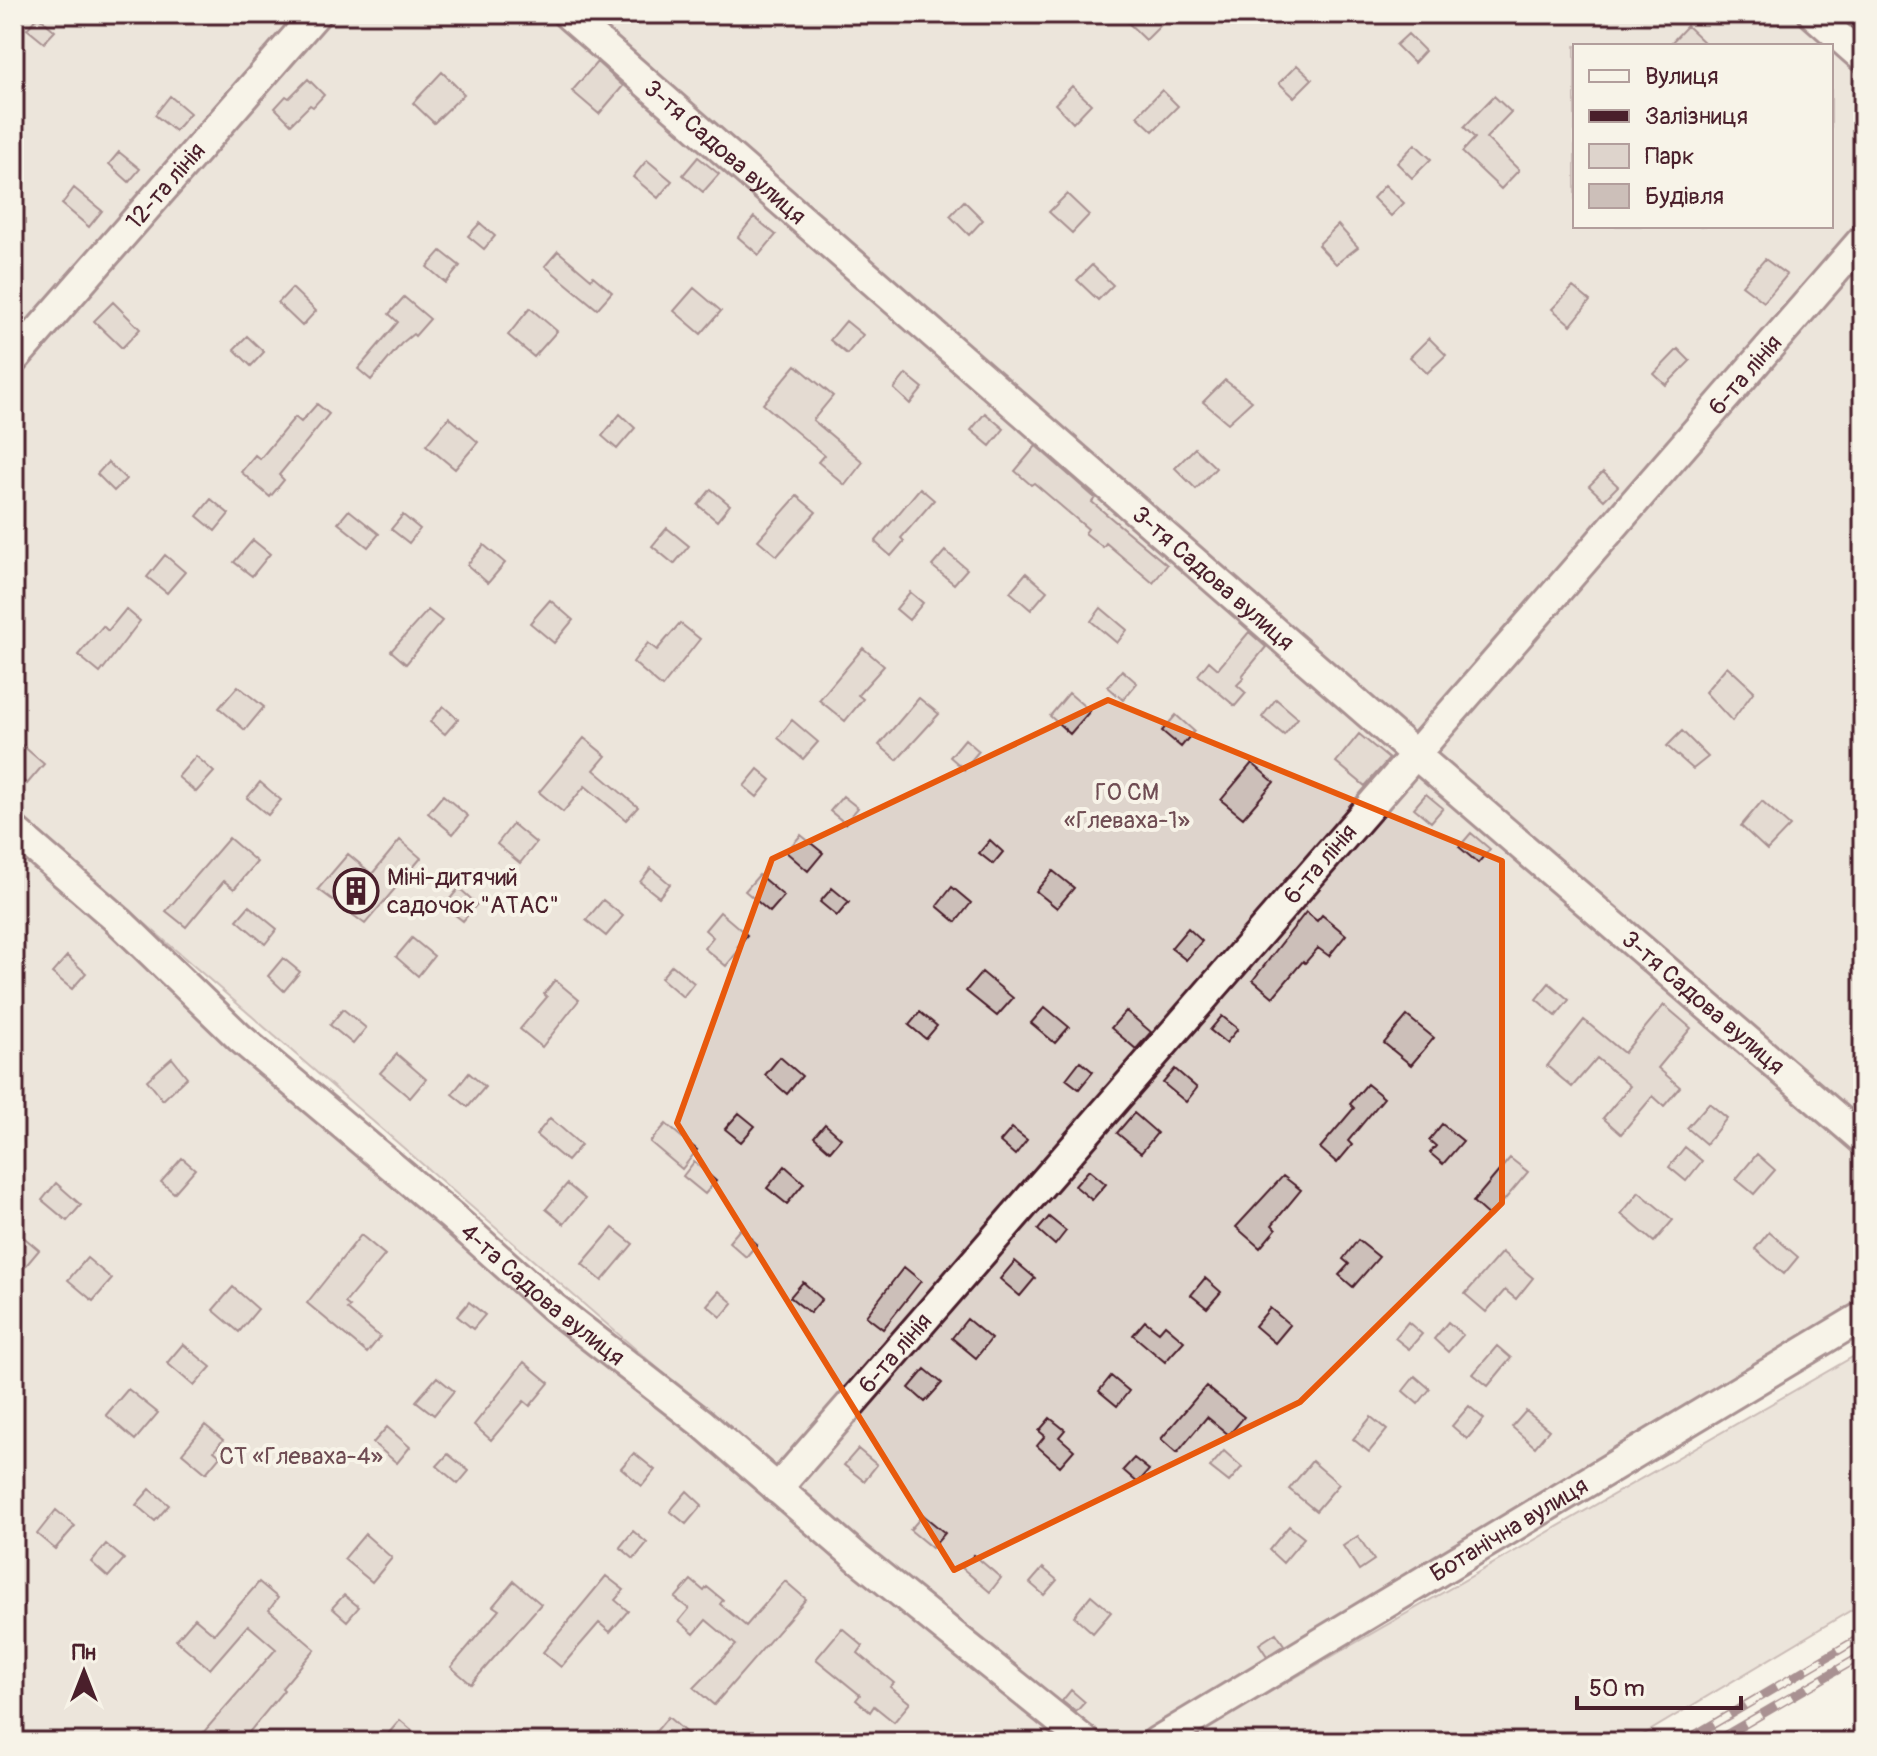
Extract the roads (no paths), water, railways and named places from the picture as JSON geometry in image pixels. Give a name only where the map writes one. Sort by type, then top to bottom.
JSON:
[{"type":"street","name":"12-та лінія","points":[[14,359],[316,14]]},
{"type":"street","name":"3-тя Садова вулиця","points":[[567,14],[1417,756],[1863,1140]]},
{"type":"street","points":[[1813,14],[1863,58]]},
{"type":"street","name":"6-та лінія","points":[[777,1489],[1863,239]]},
{"type":"street","name":"4-та Садова вулиця","points":[[14,830],[120,922],[240,1038],[451,1216],[553,1307],[703,1424],[926,1614],[1086,1742]]},
{"type":"street","name":"Ботанічна вулиця","points":[[1156,1742],[1863,1316]]},
{"type":"railway","points":[[1683,1742],[1863,1636]]},
{"type":"railway","points":[[1714,1742],[1863,1655]]},
{"type":"place","name":"Міні-дитячий садочок \"АТАС\"","points":[[356,891]]},
{"type":"park label","name":"ГО СМ «Глеваха-1»","points":[[1127,806]]},
{"type":"park label","name":"СТ «Глеваха-4»","points":[[301,1456]]}]
